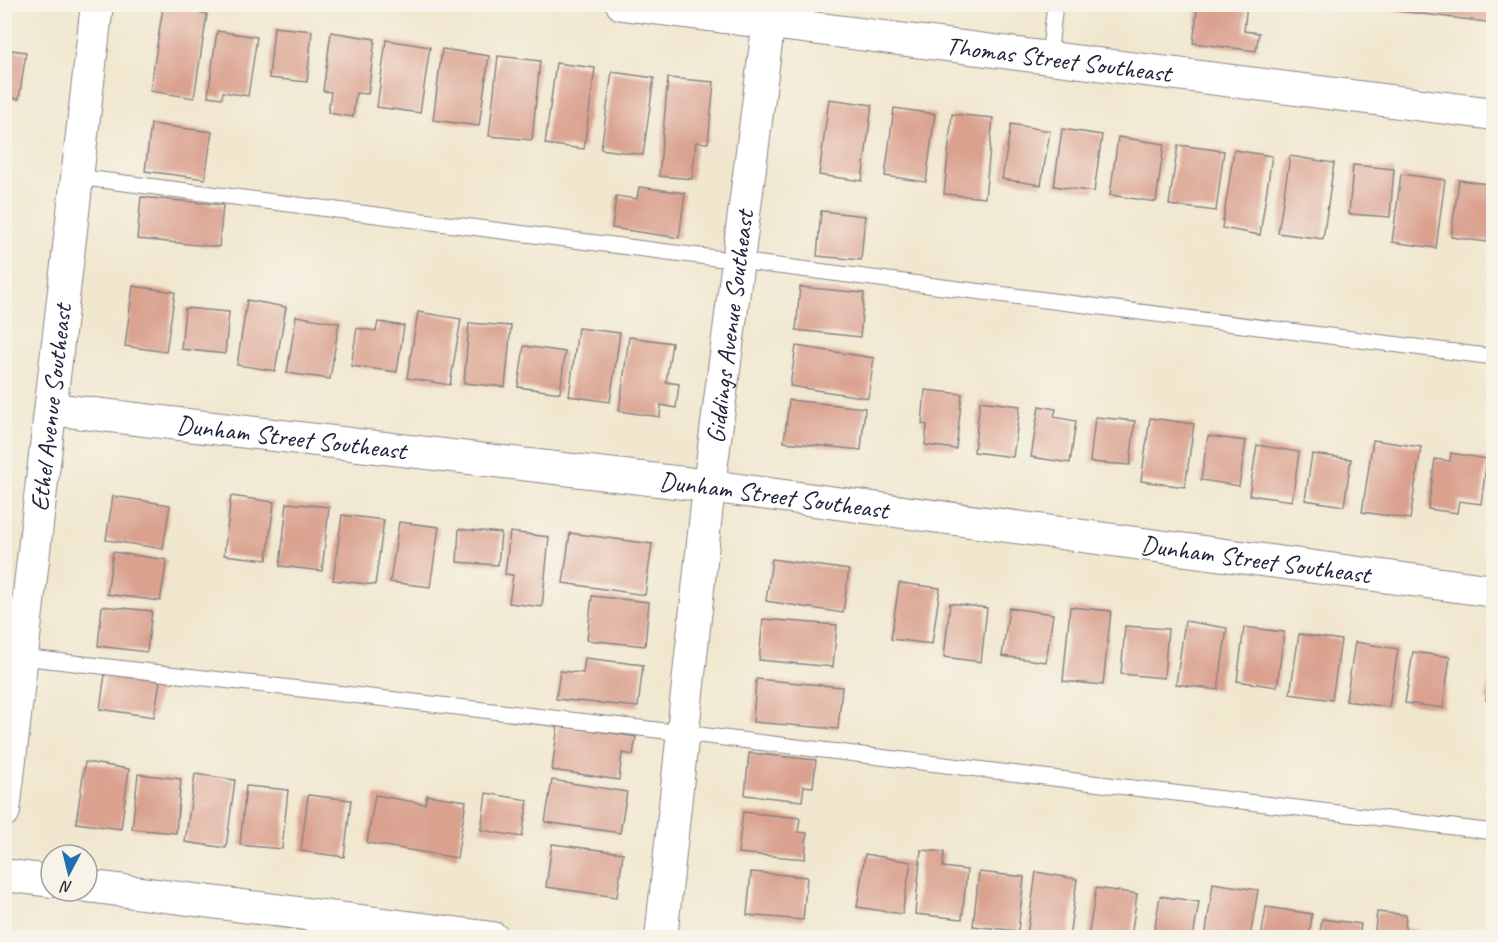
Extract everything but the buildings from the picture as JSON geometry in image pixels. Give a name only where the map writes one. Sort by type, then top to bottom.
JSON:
[{"type":"street","name":"Ethel Avenue Southeast","points":[[4,811],[97,4]]},
{"type":"street","name":"Thomas Street Southeast","points":[[622,4],[770,14],[1049,58],[1494,114]]},
{"type":"street","name":"Giddings Avenue Southeast","points":[[662,938],[709,486],[770,14]]},
{"type":"street","name":"Dunham Street Southeast","points":[[51,409],[709,486],[1494,591]]},
{"type":"street","points":[[4,875],[39,879]]},
{"type":"street","points":[[99,888],[493,938]]},
{"type":"lane","points":[[1049,58],[1055,4]]},
{"type":"lane","points":[[77,177],[738,259],[1494,357]]},
{"type":"lane","points":[[22,657],[683,733],[1494,832]]}]
